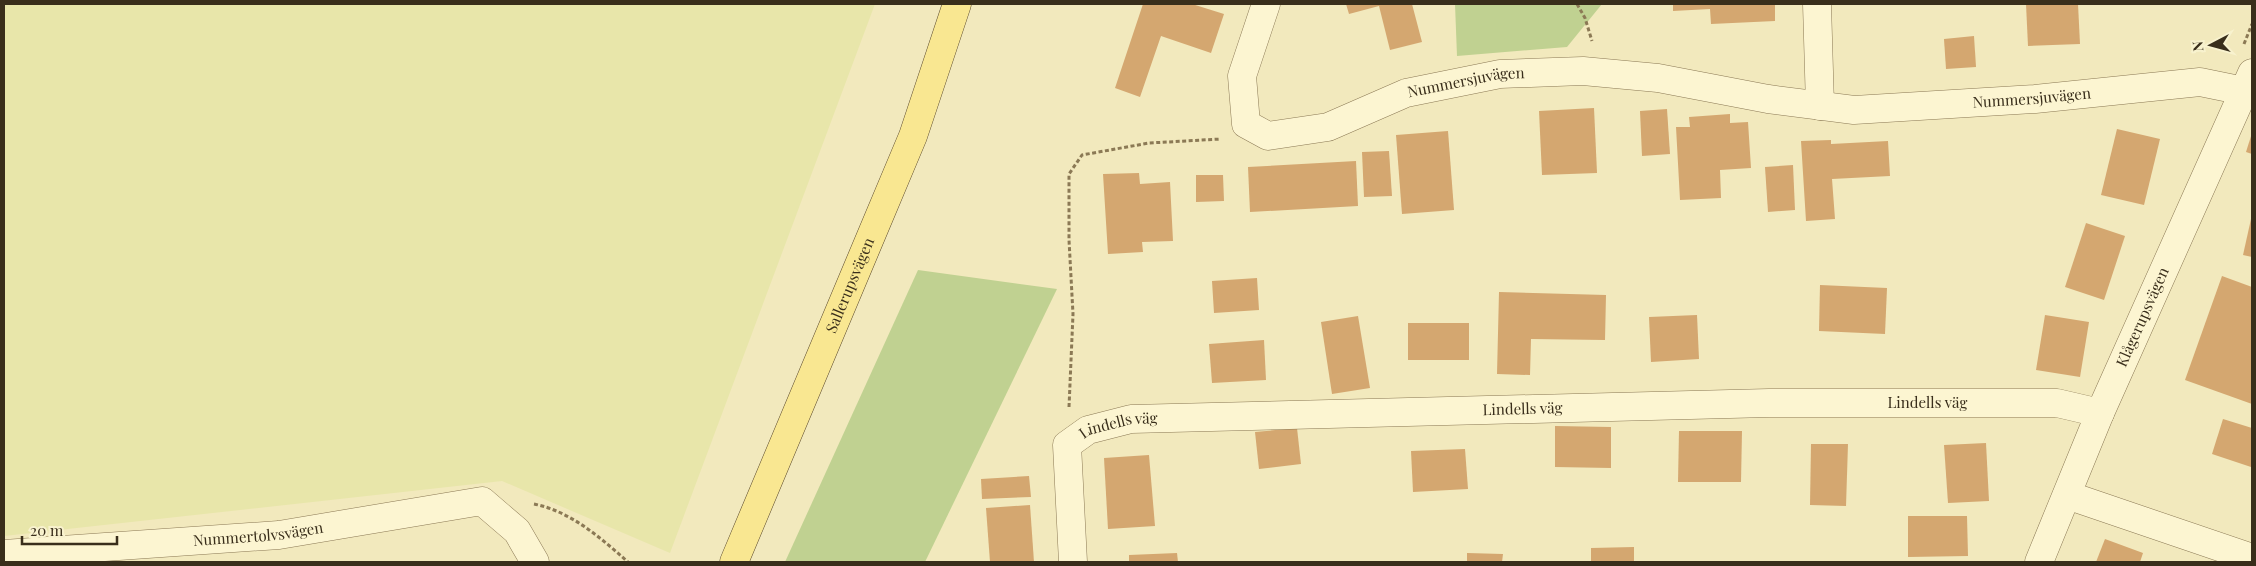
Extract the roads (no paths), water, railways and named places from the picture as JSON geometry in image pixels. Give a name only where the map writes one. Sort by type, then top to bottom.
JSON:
[{"type":"main road","name":"Sallerupsvägen","points":[[734,562],[913,136],[957,4]]},
{"type":"street","name":"Nummersjuvägen","points":[[1266,4],[1242,76],[1246,124],[1268,136],[1328,127],[1406,93],[1500,74],[1582,71],[1658,78],[1768,99],[1854,110],[2035,99],[2200,82],[2248,82]]},
{"type":"street","points":[[1817,4],[1820,106]]},
{"type":"street","name":"Klågerupsvägen","points":[[2039,562],[2100,413],[2248,82]]},
{"type":"street","name":"Lindells väg","points":[[1073,562],[1067,445],[1088,430],[1131,419],[1769,403],[2057,403],[2100,413]]},
{"type":"street","points":[[2067,496],[2252,558]]},
{"type":"street","name":"Nummertolvsvägen","points":[[4,554],[279,535],[482,501],[516,531],[535,562]]}]
